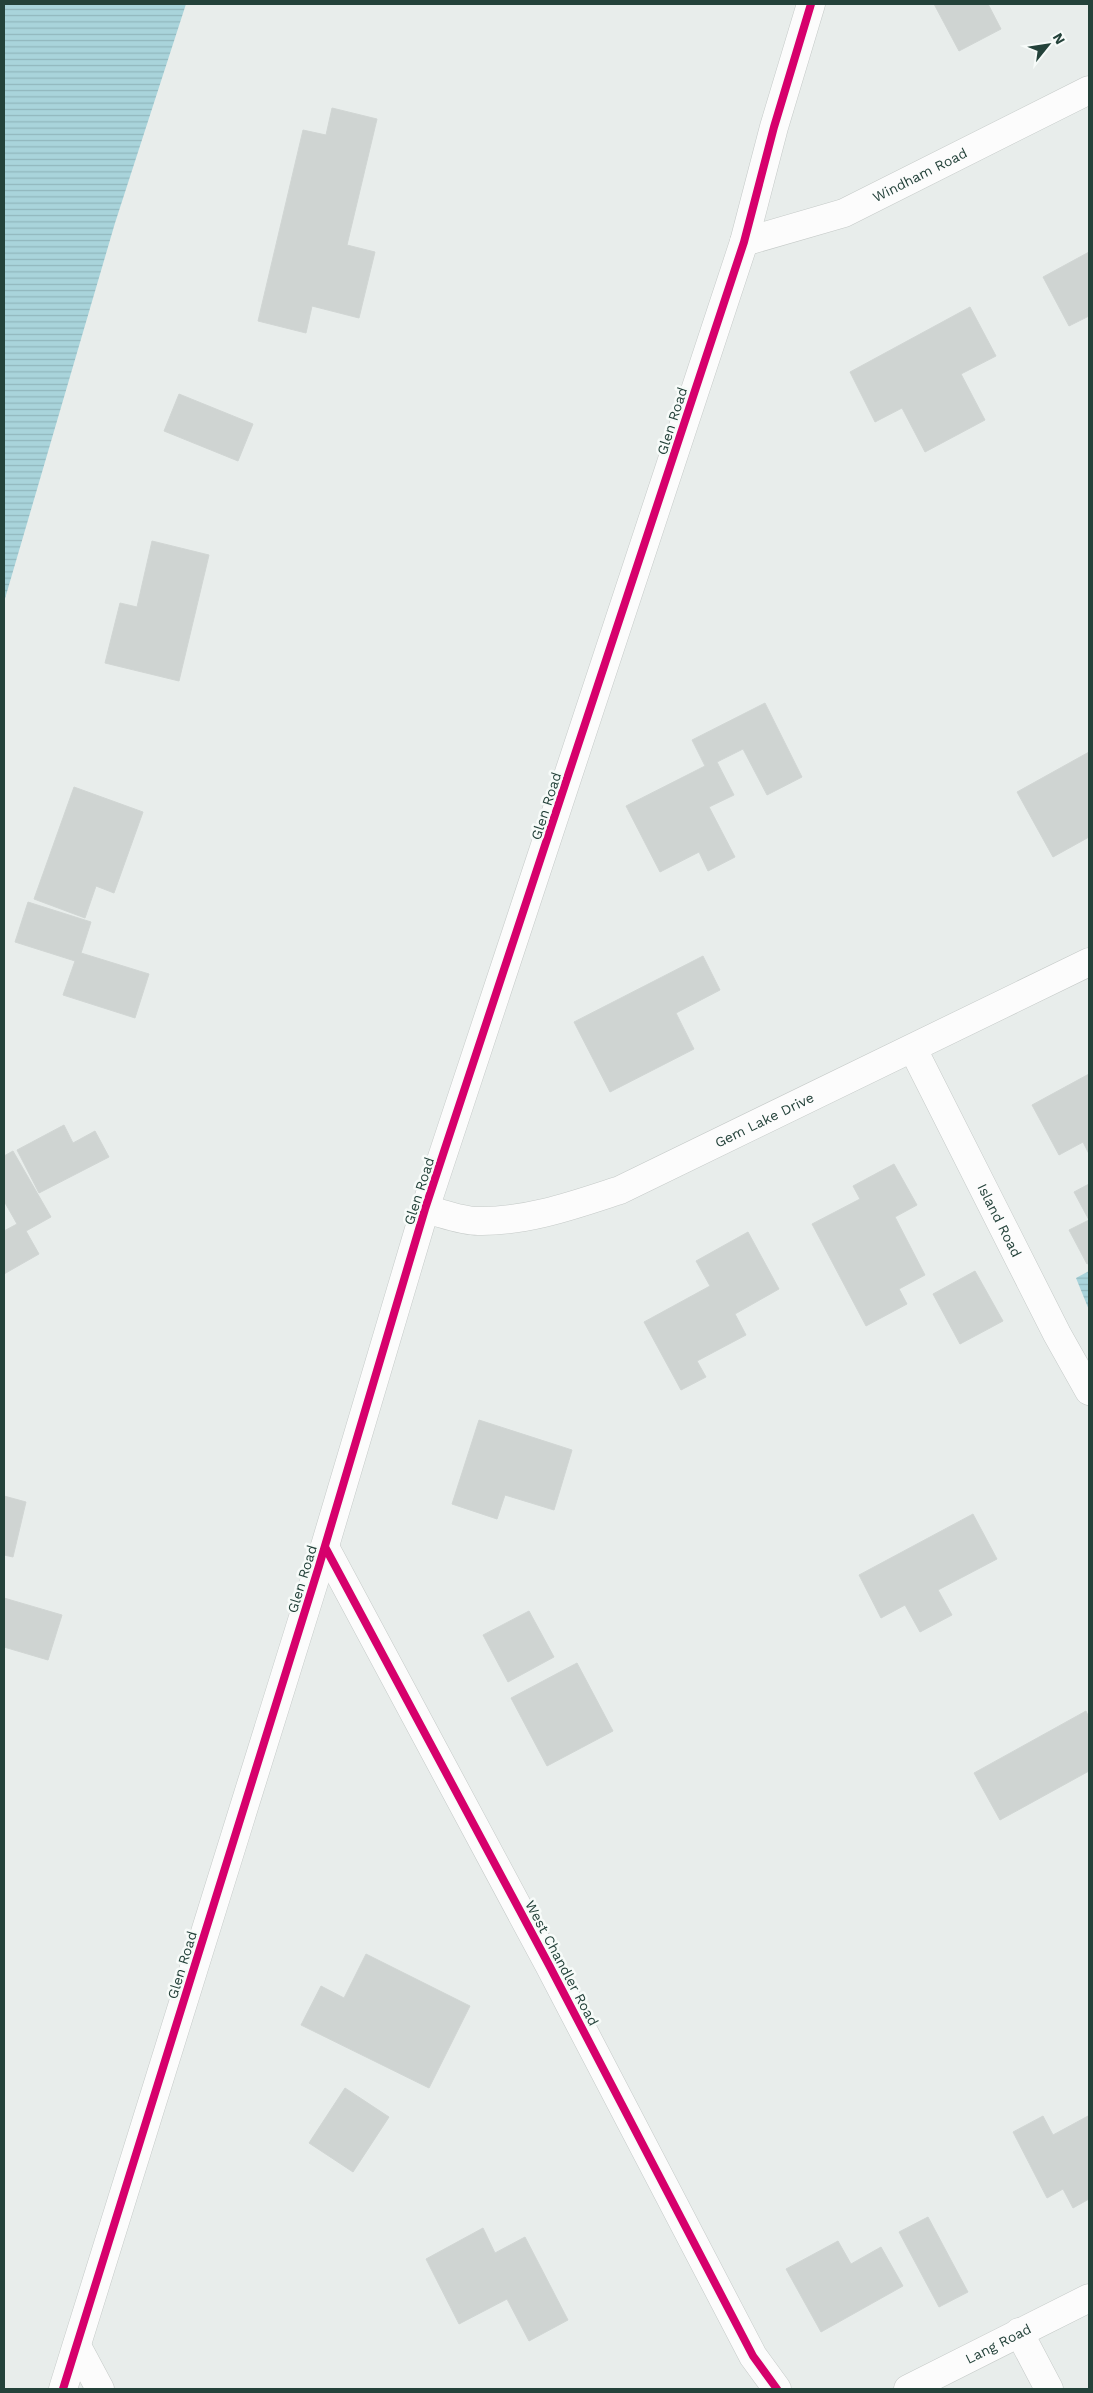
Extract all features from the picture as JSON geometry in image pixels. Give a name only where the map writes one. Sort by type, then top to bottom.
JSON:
[{"type":"street","name":"Glen Road","points":[[63,2389],[326,1547],[426,1209],[744,242],[774,127],[811,4]]},
{"type":"street","name":"Windham Road","points":[[744,242],[844,213],[1089,90]]},
{"type":"street","name":"Gem Lake Drive","points":[[426,1209],[476,1221],[521,1218],[611,1193],[913,1049],[1089,962]]},
{"type":"street","name":"Island Road","points":[[913,1049],[1057,1334],[1089,1391]]},
{"type":"street","name":"West Chandler Road","points":[[326,1547],[549,1964],[753,2356],[777,2389]]},
{"type":"street","name":"Lang Road","points":[[908,2389],[1089,2298]]},
{"type":"street","points":[[1019,2332],[1049,2389]]},
{"type":"street","points":[[77,2346],[100,2389]]},
{"type":"water","points":[[4,4],[186,4],[115,223],[4,602]]},
{"type":"water","points":[[1089,1271],[1089,1310],[1076,1278]]},
{"type":"building","points":[[934,4],[988,4],[1001,29],[959,51]]},
{"type":"building","points":[[332,108],[377,119],[347,245],[375,252],[359,318],[312,306],[306,333],[258,321],[303,130],[326,135]]},
{"type":"building","points":[[1089,252],[1089,316],[1069,326],[1043,277]]},
{"type":"building","points":[[970,307],[996,356],[961,374],[985,420],[925,452],[902,408],[875,422],[850,372]]},
{"type":"building","points":[[179,394],[253,424],[238,461],[164,431]]},
{"type":"building","points":[[152,541],[209,555],[179,681],[105,663],[120,603],[137,607]]},
{"type":"building","points":[[765,703],[802,777],[767,795],[743,749],[717,762],[734,795],[709,807],[735,857],[708,871],[699,852],[660,872],[626,806],[705,766],[692,740]]},
{"type":"building","points":[[1089,752],[1089,837],[1053,857],[1017,792]]},
{"type":"building","points":[[74,787],[143,812],[114,893],[96,886],[85,918],[34,899]]},
{"type":"building","points":[[28,902],[91,922],[81,953],[149,974],[135,1018],[63,995],[75,961],[15,942]]},
{"type":"building","points":[[703,956],[720,990],[676,1013],[694,1049],[610,1092],[574,1022]]},
{"type":"building","points":[[1089,1074],[1089,1154],[1083,1142],[1059,1155],[1032,1105]]},
{"type":"building","points":[[64,1125],[73,1143],[95,1131],[109,1157],[39,1193],[17,1150]]},
{"type":"building","points":[[13,1151],[51,1217],[26,1231],[39,1254],[4,1274],[4,1231],[17,1224],[4,1201],[4,1156]]},
{"type":"building","points":[[894,1164],[917,1205],[895,1217],[925,1275],[899,1289],[907,1304],[866,1326],[812,1224],[860,1199],[853,1186]]},
{"type":"building","points":[[1089,1184],[1089,1220],[1074,1192]]},
{"type":"building","points":[[1089,1220],[1089,1263],[1087,1264],[1069,1230]]},
{"type":"building","points":[[748,1232],[779,1289],[735,1314],[746,1335],[697,1361],[706,1377],[681,1390],[644,1322],[710,1286],[696,1261]]},
{"type":"building","points":[[975,1271],[1003,1321],[960,1344],[933,1294]]},
{"type":"building","points":[[479,1420],[572,1450],[554,1510],[505,1495],[497,1519],[452,1504]]},
{"type":"building","points":[[4,1496],[26,1502],[13,1557],[4,1555]]},
{"type":"building","points":[[973,1514],[997,1559],[938,1590],[952,1615],[920,1632],[905,1605],[881,1618],[859,1575]]},
{"type":"building","points":[[4,1598],[62,1615],[48,1660],[4,1647]]},
{"type":"building","points":[[529,1611],[554,1657],[508,1682],[483,1635]]},
{"type":"building","points":[[577,1663],[613,1731],[547,1766],[511,1698]]},
{"type":"building","points":[[1086,1711],[1089,1718],[1089,1771],[1000,1820],[974,1773]]},
{"type":"building","points":[[366,1954],[470,2006],[429,2088],[301,2025],[321,1986],[344,1998]]},
{"type":"building","points":[[345,2088],[389,2117],[353,2172],[309,2143]]},
{"type":"building","points":[[1043,2116],[1053,2135],[1088,2116],[1089,2119],[1089,2199],[1073,2208],[1063,2189],[1047,2198],[1013,2132]]},
{"type":"building","points":[[928,2217],[968,2292],[939,2307],[899,2232]]},
{"type":"building","points":[[483,2228],[495,2253],[525,2237],[568,2320],[529,2341],[507,2299],[459,2324],[426,2259]]},
{"type":"building","points":[[838,2241],[851,2264],[881,2247],[903,2286],[821,2332],[786,2269]]},
{"type":"cycle path","points":[[63,2389],[319,1566],[425,1209],[744,242],[774,127],[811,4]]},
{"type":"cycle path","points":[[325,1547],[549,1965],[753,2356],[777,2389]]}]
